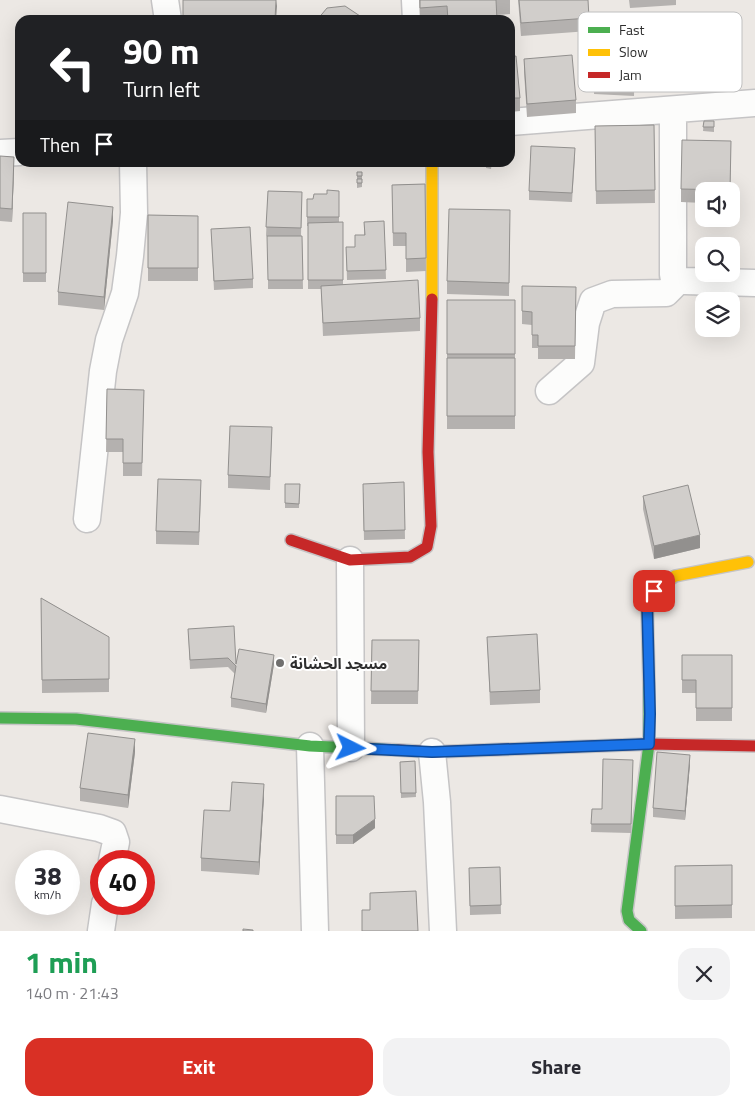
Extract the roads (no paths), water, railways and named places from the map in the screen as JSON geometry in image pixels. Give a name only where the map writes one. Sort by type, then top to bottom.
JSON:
[{"type":"street","points":[[165,0],[167,15]]},
{"type":"street","points":[[415,0],[416,15]]},
{"type":"street","points":[[515,122],[755,102]]},
{"type":"street","points":[[673,110],[672,275],[678,280],[755,283]]},
{"type":"street","points":[[0,153],[15,152]]},
{"type":"street","points":[[87,519],[103,371],[109,340],[125,293],[130,256],[134,212],[133,167]]},
{"type":"street","points":[[291,540],[350,560],[410,557],[427,547],[431,526],[428,452],[432,324],[432,167]]},
{"type":"street","points":[[549,391],[581,363],[586,323],[593,301],[612,294],[666,293],[678,280]]},
{"type":"street","points":[[350,560],[351,748]]},
{"type":"street","points":[[641,931],[629,920],[627,911],[649,744],[647,600],[649,594],[675,576],[748,562]]},
{"type":"street","points":[[0,718],[76,719],[310,746],[432,752],[649,744],[755,746]]},
{"type":"street","points":[[310,746],[314,931]]},
{"type":"street","points":[[432,752],[437,802],[443,931]]},
{"type":"street","points":[[0,809],[100,828],[113,833],[116,842],[114,850]]},
{"type":"street","points":[[100,931],[103,915]]},
{"type":"place","name":"مسجد الحشانة","points":[[280,663]]}]
